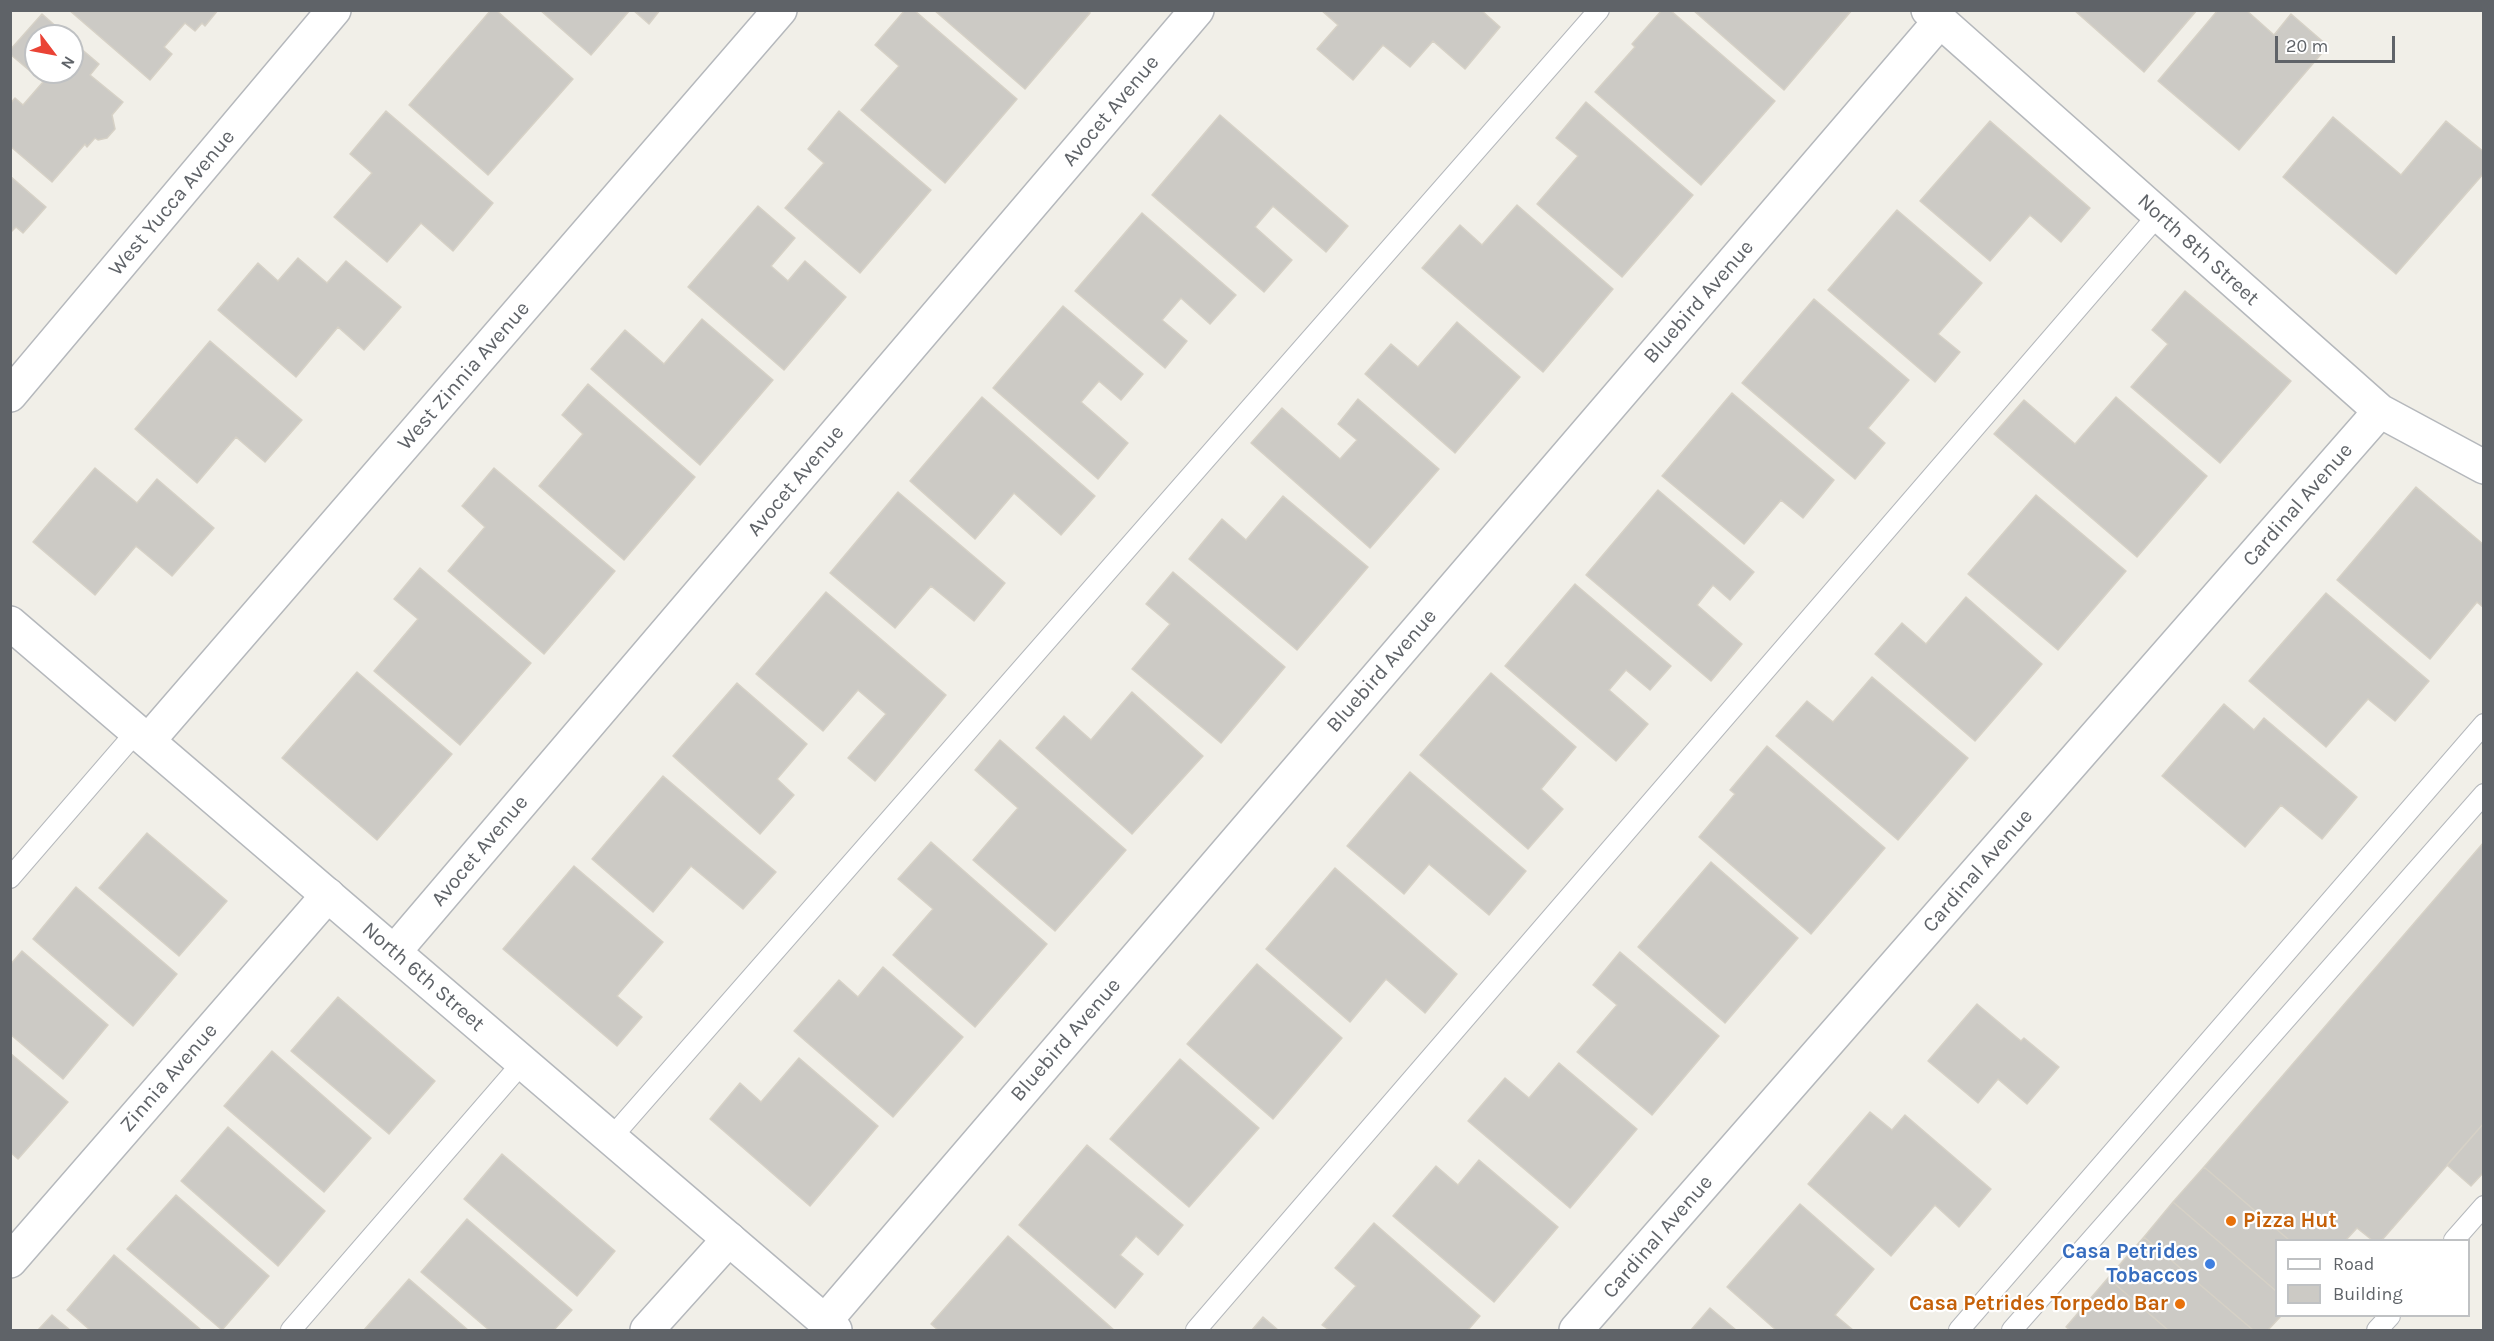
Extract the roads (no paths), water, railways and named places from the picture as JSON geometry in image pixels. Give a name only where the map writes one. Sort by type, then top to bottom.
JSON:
[{"type":"street","name":"West Yucca Avenue","points":[[10,395],[334,10]]},
{"type":"street","name":"West Zinnia Avenue","points":[[143,736],[780,10]]},
{"type":"street","name":"Avocet Avenue","points":[[394,951],[1197,10]]},
{"type":"street","name":"North 8th Street","points":[[1934,16],[2380,411],[2484,467]]},
{"type":"street","name":"Bluebird Avenue","points":[[830,1326],[1934,16]]},
{"type":"street","name":"Cardinal Avenue","points":[[1576,1330],[2380,411]]},
{"type":"street","name":"North 6th Street","points":[[10,623],[830,1326]]},
{"type":"street","name":"Zinnia Avenue","points":[[10,1261],[328,895]]},
{"type":"street","points":[[647,1330],[729,1239]]},
{"type":"lane","points":[[611,1138],[1599,10]]},
{"type":"lane","points":[[1196,1330],[2158,215]]},
{"type":"lane","points":[[1959,1330],[2484,724]]},
{"type":"lane","points":[[10,878],[143,736]]},
{"type":"lane","points":[[2012,1330],[2484,794]]},
{"type":"lane","points":[[291,1330],[523,1062]]},
{"type":"lane","points":[[2455,1239],[2484,1206]]},
{"type":"lane","points":[[2377,1330],[2389,1317]]},
{"type":"place","name":"Pizza Hut","points":[[2231,1221]]},
{"type":"place","name":"Casa Petrides Tobaccos","points":[[2210,1264]]},
{"type":"place","name":"Casa Petrides Torpedo Bar","points":[[2180,1304]]}]
